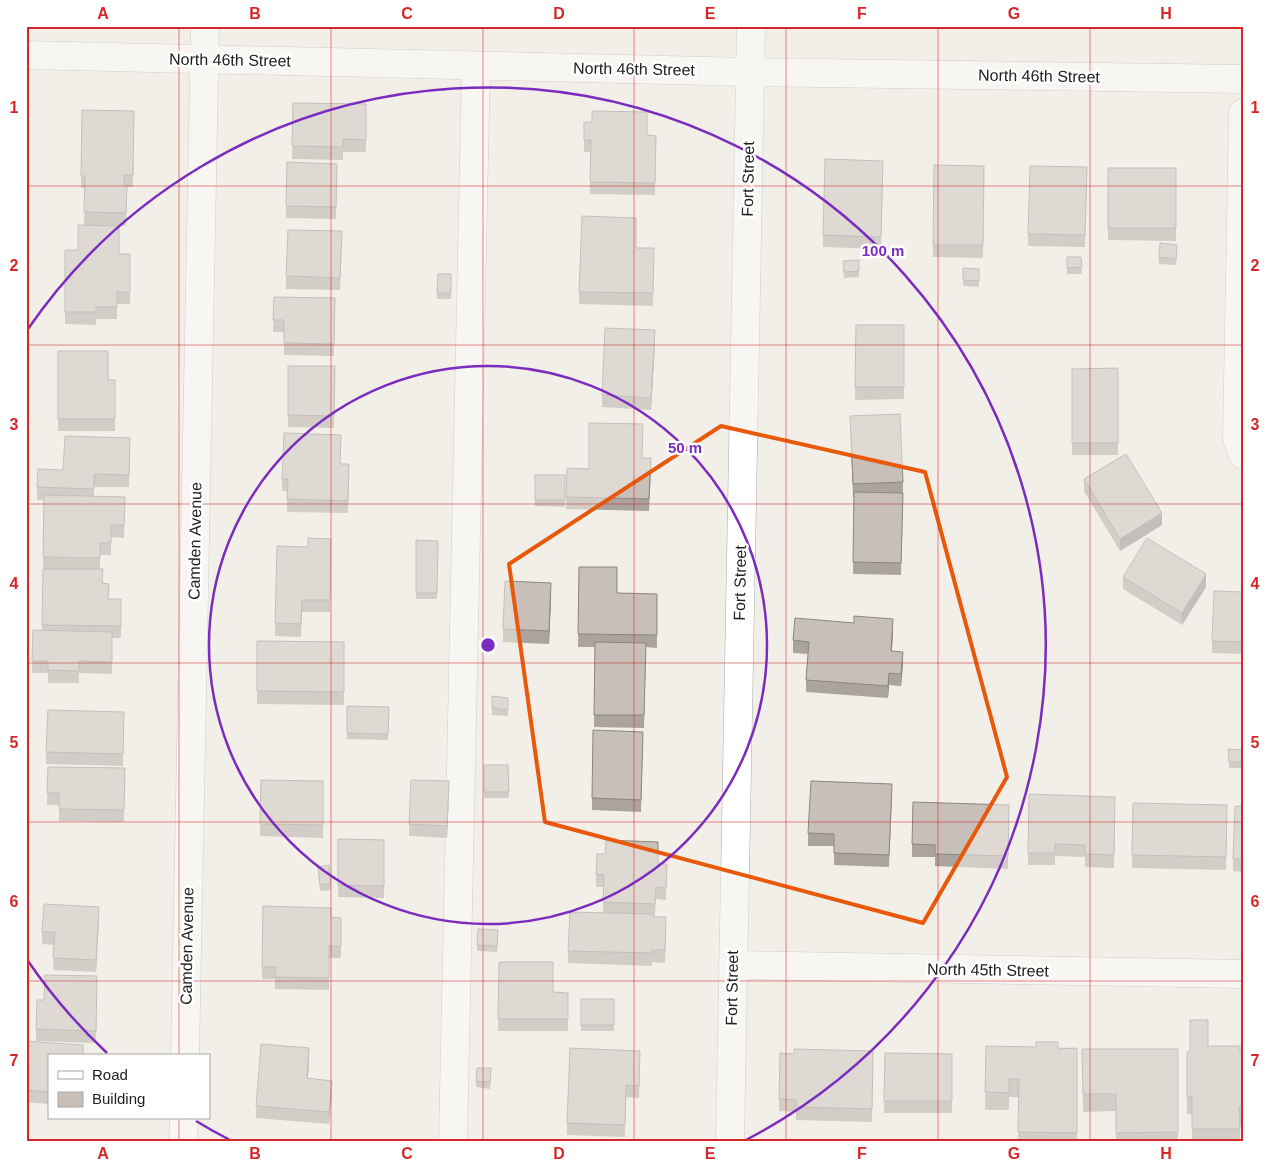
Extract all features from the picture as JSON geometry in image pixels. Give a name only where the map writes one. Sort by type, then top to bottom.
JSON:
[{"type":"street","name":"Camden Avenue","points":[[185,1054],[205,26]]},
{"type":"street","name":"Fort Street","points":[[730,1141],[751,26]]},
{"type":"street","name":"North 46th Street","points":[[26,55],[750,72],[1243,79]]},
{"type":"street","points":[[453,1141],[476,66]]},
{"type":"street","points":[[1240,447],[1243,113]]},
{"type":"street","name":"North 45th Street","points":[[733,965],[1243,974]]},
{"type":"street","points":[[184,1120],[184,1141]]},
{"type":"highlighted area","points":[[721,426],[925,472],[1007,777],[923,923],[545,822],[509,564]]},
{"type":"building","points":[[293,103],[366,104],[366,140],[343,139],[343,147],[292,146]]},
{"type":"building","points":[[82,110],[134,111],[133,175],[124,175],[124,186],[127,186],[126,213],[84,212],[85,176],[81,176]]},
{"type":"building","points":[[592,111],[647,112],[647,135],[656,136],[655,183],[590,182],[591,140],[584,140],[584,122],[592,122]]},
{"type":"building","points":[[825,159],[883,161],[881,237],[823,235]]},
{"type":"building","points":[[287,162],[337,164],[336,207],[286,206]]},
{"type":"building","points":[[934,165],[984,166],[983,245],[933,245]]},
{"type":"building","points":[[1030,166],[1087,167],[1085,235],[1028,234]]},
{"type":"building","points":[[1108,168],[1176,168],[1176,228],[1108,228]]},
{"type":"building","points":[[582,216],[636,218],[636,248],[654,248],[653,293],[579,292]]},
{"type":"building","points":[[78,225],[119,226],[119,254],[130,254],[130,292],[117,292],[117,307],[96,307],[96,312],[65,312],[65,250],[78,250]]},
{"type":"building","points":[[288,230],[342,231],[340,278],[286,276]]},
{"type":"building","points":[[1160,243],[1177,245],[1176,259],[1159,257]]},
{"type":"building","points":[[1067,257],[1081,257],[1082,267],[1067,268]]},
{"type":"building","points":[[859,260],[859,271],[844,272],[843,261]]},
{"type":"building","points":[[963,268],[979,269],[979,281],[963,280]]},
{"type":"building","points":[[438,274],[451,274],[451,293],[437,293]]},
{"type":"building","points":[[274,297],[335,298],[334,344],[284,343],[284,320],[273,320]]},
{"type":"building","points":[[856,325],[904,325],[904,387],[855,387]]},
{"type":"building","points":[[605,328],[655,330],[651,398],[602,395]]},
{"type":"building","points":[[58,351],[108,351],[108,380],[115,380],[115,419],[58,419]]},
{"type":"building","points":[[288,366],[335,366],[334,416],[288,415]]},
{"type":"building","points":[[1118,368],[1118,443],[1072,443],[1072,369]]},
{"type":"building","points":[[900,414],[903,482],[853,484],[850,416]]},
{"type":"building","points":[[589,423],[643,424],[642,458],[651,458],[649,499],[566,497],[567,468],[589,469]]},
{"type":"building","points":[[284,433],[341,435],[340,464],[349,464],[348,501],[287,499],[288,479],[282,479]]},
{"type":"building","points":[[65,436],[130,438],[129,475],[94,474],[94,489],[37,487],[38,469],[63,470]]},
{"type":"building","points":[[1126,454],[1162,513],[1120,539],[1084,479]]},
{"type":"building","points":[[535,475],[565,475],[565,500],[535,500]]},
{"type":"building","points":[[854,492],[903,493],[901,563],[853,562]]},
{"type":"building","points":[[44,495],[125,497],[124,525],[111,525],[111,543],[100,543],[100,558],[43,557]]},
{"type":"building","points":[[308,538],[331,539],[330,600],[302,600],[301,624],[275,623],[277,546],[308,547]]},
{"type":"building","points":[[1147,538],[1206,574],[1182,613],[1123,577]]},
{"type":"building","points":[[416,540],[438,541],[437,593],[416,593]]},
{"type":"building","points":[[579,567],[617,567],[617,593],[657,594],[657,635],[578,634]]},
{"type":"building","points":[[43,569],[103,569],[102,583],[109,584],[108,599],[121,599],[121,626],[42,625]]},
{"type":"building","points":[[505,581],[551,583],[549,631],[503,629]]},
{"type":"building","points":[[1214,591],[1243,592],[1243,642],[1212,641]]},
{"type":"building","points":[[854,616],[893,619],[891,651],[903,652],[901,674],[889,673],[888,686],[806,680],[809,642],[793,640],[795,618],[854,623]]},
{"type":"building","points":[[33,630],[112,632],[112,662],[79,661],[79,671],[48,670],[48,661],[32,661]]},
{"type":"building","points":[[257,641],[344,642],[344,692],[257,691]]},
{"type":"building","points":[[595,642],[646,643],[644,715],[594,715]]},
{"type":"building","points":[[492,696],[508,698],[508,710],[492,708]]},
{"type":"building","points":[[347,706],[389,707],[388,734],[347,733]]},
{"type":"building","points":[[48,710],[124,712],[123,754],[46,752]]},
{"type":"building","points":[[593,730],[643,732],[641,800],[592,798]]},
{"type":"building","points":[[1228,749],[1243,750],[1243,762],[1229,762]]},
{"type":"building","points":[[484,765],[508,765],[509,792],[484,792]]},
{"type":"building","points":[[48,767],[125,768],[124,810],[59,809],[59,793],[47,793]]},
{"type":"building","points":[[261,780],[323,781],[323,825],[260,824]]},
{"type":"building","points":[[411,780],[449,781],[447,826],[409,824]]},
{"type":"building","points":[[811,781],[892,784],[889,855],[834,853],[834,834],[808,833]]},
{"type":"building","points":[[1029,794],[1115,797],[1114,855],[1085,854],[1085,845],[1055,844],[1055,853],[1028,853]]},
{"type":"building","points":[[913,802],[1009,805],[1008,856],[935,854],[935,845],[912,844]]},
{"type":"building","points":[[1133,803],[1227,805],[1226,857],[1132,855]]},
{"type":"building","points":[[1235,806],[1243,806],[1243,859],[1233,859]]},
{"type":"building","points":[[338,839],[384,840],[384,886],[338,885]]},
{"type":"building","points":[[606,840],[658,842],[658,864],[667,864],[666,888],[656,887],[655,904],[603,902],[604,875],[596,874],[597,854],[605,854]]},
{"type":"building","points":[[329,865],[331,883],[320,885],[318,867]]},
{"type":"building","points":[[44,904],[99,907],[96,960],[53,958],[55,932],[42,932]]},
{"type":"building","points":[[263,906],[331,908],[331,917],[341,918],[341,946],[329,946],[329,978],[275,977],[276,967],[262,967]]},
{"type":"building","points":[[570,912],[653,914],[653,917],[666,917],[665,950],[652,950],[652,953],[568,951]]},
{"type":"building","points":[[478,929],[498,930],[497,946],[477,945]]},
{"type":"building","points":[[499,962],[553,962],[553,992],[568,993],[568,1019],[498,1019]]},
{"type":"building","points":[[45,975],[97,976],[96,1031],[36,1029],[37,1000],[44,1000]]},
{"type":"building","points":[[581,999],[614,999],[614,1025],[581,1025]]},
{"type":"building","points":[[1190,1020],[1208,1020],[1208,1046],[1240,1046],[1240,1053],[1243,1053],[1243,1107],[1239,1107],[1240,1129],[1192,1129],[1192,1097],[1187,1097],[1187,1052],[1190,1052]]},
{"type":"building","points":[[26,1041],[83,1045],[83,1054],[48,1054],[48,1092],[26,1090]]},
{"type":"building","points":[[1036,1042],[1058,1042],[1058,1049],[1077,1048],[1077,1133],[1018,1132],[1019,1079],[1009,1079],[1009,1093],[985,1092],[986,1046],[1036,1047]]},
{"type":"building","points":[[261,1044],[309,1048],[307,1078],[332,1081],[329,1112],[256,1106]]},
{"type":"building","points":[[570,1048],[640,1051],[639,1086],[626,1085],[625,1125],[567,1123]]},
{"type":"building","points":[[794,1049],[873,1051],[872,1109],[796,1107],[796,1100],[779,1099],[780,1053],[794,1054]]},
{"type":"building","points":[[1082,1049],[1178,1049],[1178,1132],[1116,1133],[1116,1094],[1083,1094]]},
{"type":"building","points":[[885,1053],[952,1054],[952,1101],[884,1101]]},
{"type":"building","points":[[477,1068],[491,1068],[490,1082],[476,1081]]}]
